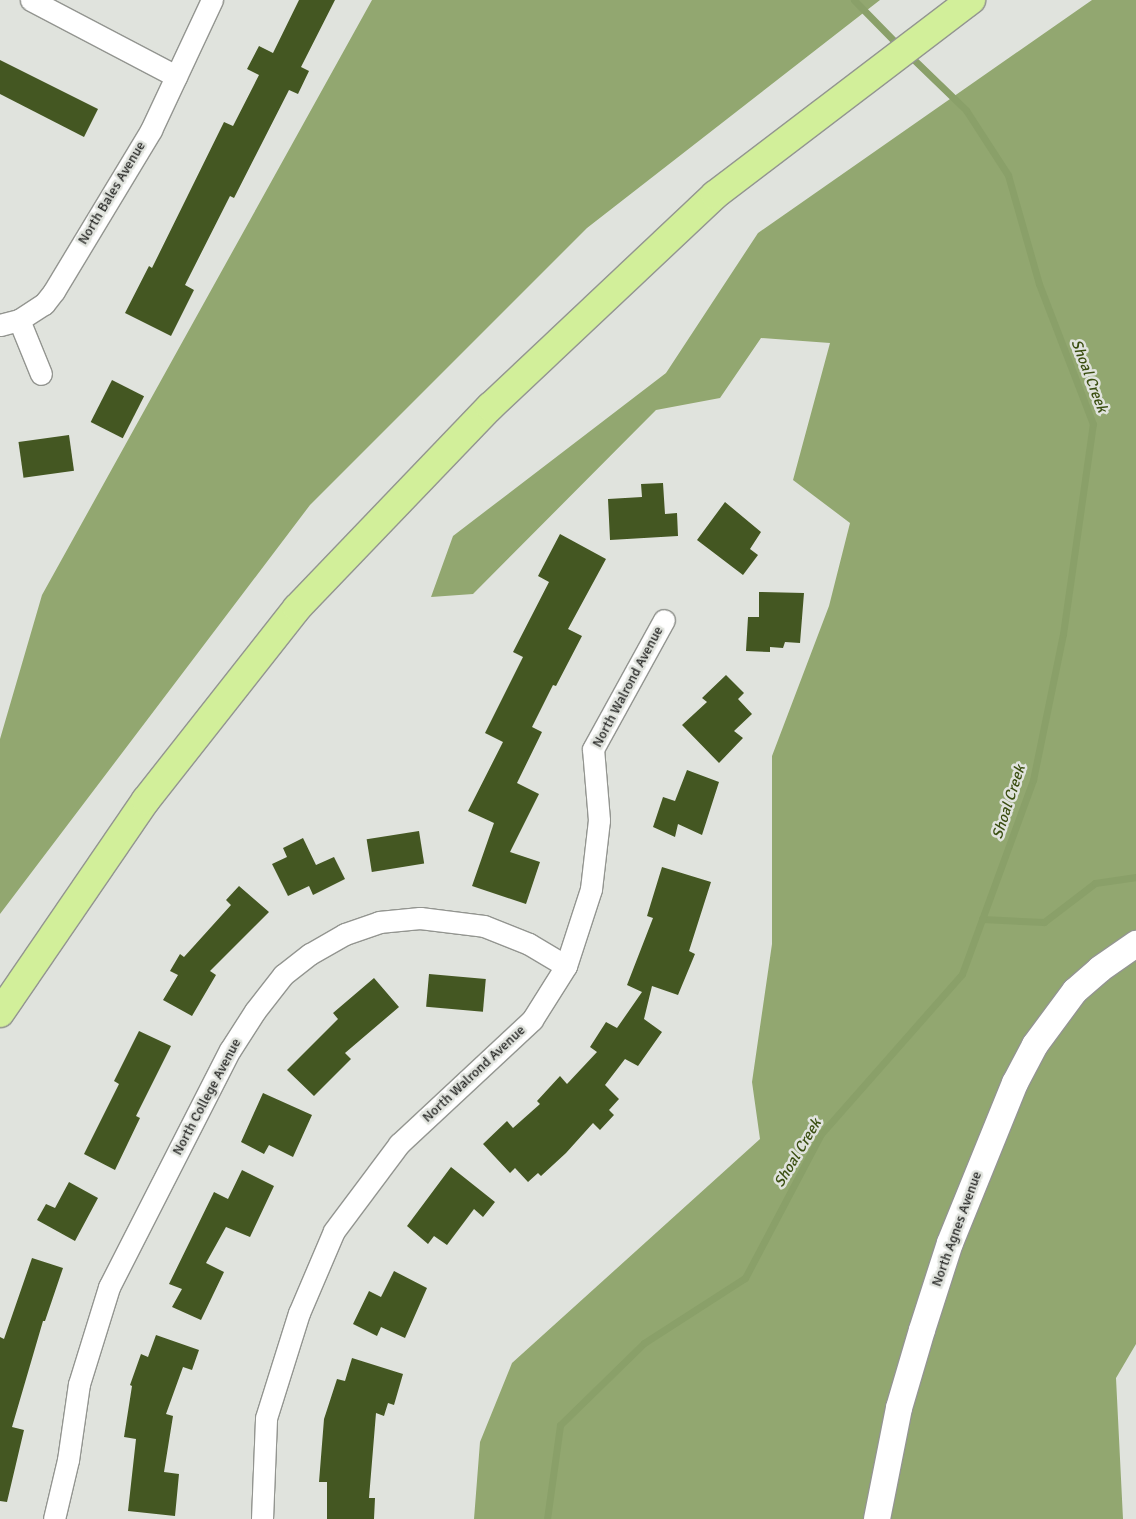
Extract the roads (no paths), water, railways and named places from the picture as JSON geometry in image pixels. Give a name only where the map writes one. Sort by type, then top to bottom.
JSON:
[{"type":"main road","points":[[0,1013],[146,800],[297,608],[490,407],[715,195],[971,0]]},
{"type":"street","points":[[30,0],[176,76]]},
{"type":"street","name":"North Bales Avenue","points":[[41,374],[9,322],[44,304],[54,291],[151,130],[212,0]]},
{"type":"street","name":"North Walrond Avenue","points":[[262,1519],[266,1418],[299,1313],[334,1231],[399,1144],[532,1020],[566,966],[592,889],[599,820],[593,750],[664,620]]},
{"type":"street","name":"North College Avenue","points":[[54,1519],[68,1460],[79,1384],[109,1287],[230,1050],[255,1011],[283,975],[310,954],[345,934],[379,922],[420,918],[484,926],[529,944],[566,966]]},
{"type":"street","name":"North Agnes Avenue","points":[[877,1519],[900,1408],[922,1330],[950,1243],[981,1162],[1015,1083],[1034,1045],[1075,991],[1100,968],[1136,944]]},
{"type":"waterway","name":"Shoal Creek","points":[[854,0],[900,47]]},
{"type":"waterway","name":"Shoal Creek","points":[[547,1519],[560,1425],[644,1343],[745,1278],[821,1134],[962,974],[1033,780],[1063,634],[1093,424],[1039,284],[1008,175],[966,110],[908,54]]},
{"type":"waterway","points":[[982,919],[1044,922],[1095,883],[1136,877]]}]
